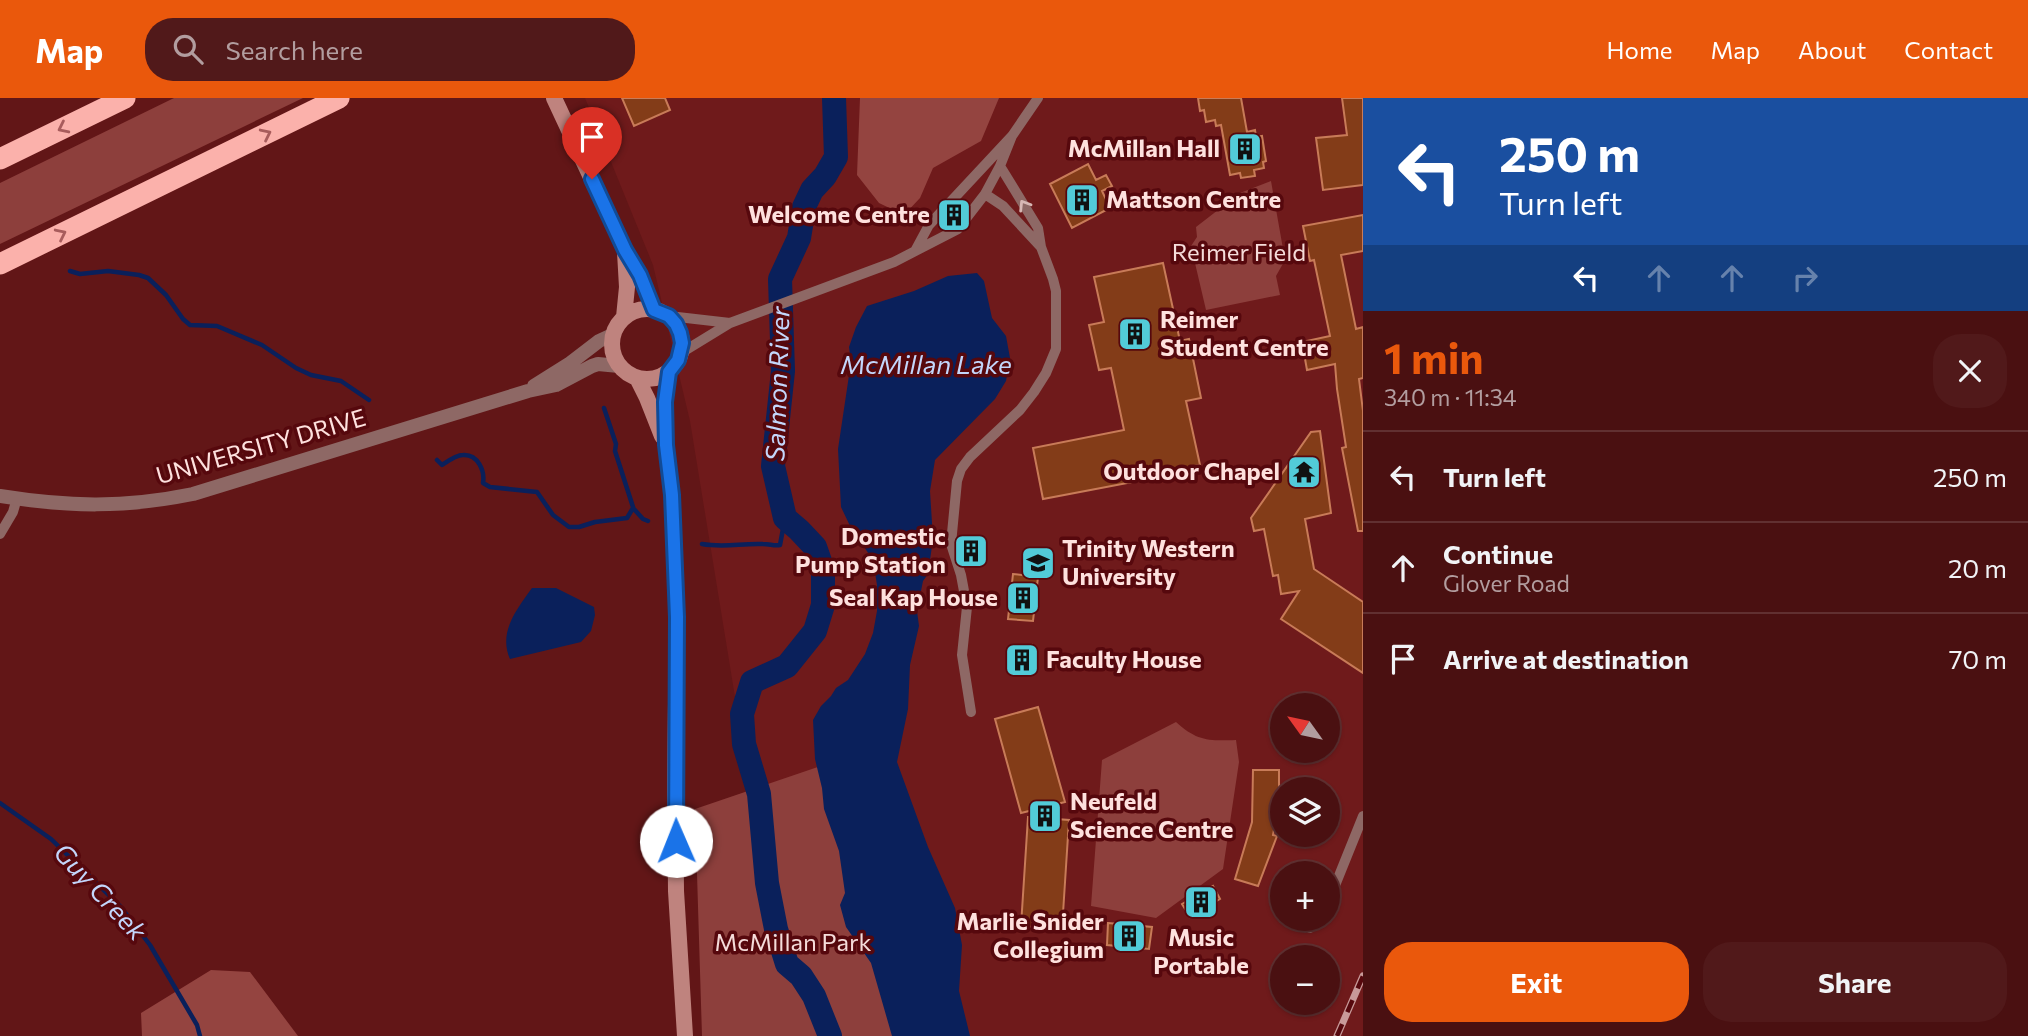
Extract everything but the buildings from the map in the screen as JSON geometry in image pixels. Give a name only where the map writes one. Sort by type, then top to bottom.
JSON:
[{"type":"highway","points":[[0,159],[125,98]]},
{"type":"highway","points":[[0,264],[339,98]]},
{"type":"main road","points":[[554,98],[625,250],[662,313],[676,324],[680,333],[681,353],[669,372],[654,379],[630,376],[613,357],[612,335],[617,325],[624,317],[643,309],[662,313]]},
{"type":"main road","points":[[624,317],[627,287],[625,250]]},
{"type":"main road","points":[[669,372],[665,402],[666,445],[672,495],[677,617],[676,891],[685,1036]]},
{"type":"main road","points":[[637,378],[666,445]]},
{"type":"street","points":[[915,251],[929,225],[1012,136],[1038,98]]},
{"type":"street","points":[[681,353],[733,322],[915,251],[958,229],[985,194],[1012,136]]},
{"type":"street","points":[[971,712],[962,655],[967,607],[951,544],[957,481],[970,457],[1020,410],[1034,392],[1056,349],[1056,291],[1041,247],[1038,228],[1000,166]]},
{"type":"street","points":[[985,194],[1003,206],[1041,247]]},
{"type":"street","points":[[662,313],[733,322]]},
{"type":"street","name":"UNIVERSITY DRIVE","points":[[528,391],[599,341],[612,335]]},
{"type":"street","name":"UNIVERSITY DRIVE","points":[[0,496],[63,504],[110,505],[137,504],[192,494],[556,384],[598,364],[619,366]]},
{"type":"street","points":[[0,534],[17,499]]},
{"type":"street","points":[[1340,873],[1363,816]]},
{"type":"shaded area","name":"Trinity Western University","points":[[585,98],[1363,98],[1363,1036],[907,1036],[759,794],[743,746],[690,421],[653,265]]},
{"type":"shaded area","points":[[860,98],[999,98],[981,141],[933,168],[920,198],[904,215],[879,203],[857,175]]},
{"type":"shaded area","points":[[211,970],[250,972],[298,1036],[142,1036],[141,1013]]},
{"type":"green space","points":[[174,98],[303,98],[0,244],[0,183]]},
{"type":"green space","name":"Reimer Field","points":[[1271,181],[1285,260],[1276,276],[1280,295],[1206,310],[1191,246],[1197,237],[1196,227],[1240,193]]},
{"type":"green space","points":[[1176,722],[1190,733],[1203,738],[1236,740],[1239,762],[1223,869],[1156,918],[1091,906],[1102,760]]},
{"type":"green space","name":"McMillan Park","points":[[850,756],[907,1036],[702,1036],[695,809]]},
{"type":"water","name":"McMillan Lake","points":[[977,273],[984,281],[992,318],[1006,336],[1010,358],[1006,381],[995,399],[935,460],[930,491],[933,539],[928,574],[923,581],[917,611],[919,626],[910,665],[908,709],[897,762],[928,847],[955,908],[962,945],[959,991],[970,1036],[892,1036],[871,963],[846,927],[840,905],[845,893],[839,851],[824,809],[815,759],[813,720],[836,688],[848,680],[865,654],[877,611],[873,560],[851,528],[841,507],[838,449],[851,362],[849,347],[867,306],[914,291],[948,276]]},
{"type":"water","points":[[532,588],[556,588],[594,607],[591,631],[581,642],[510,659],[506,639],[508,630],[515,613]]},
{"type":"waterway","name":"Salmon River","points":[[830,1036],[814,996],[801,976],[787,964],[776,929],[767,883],[759,794],[744,744],[742,714],[752,682],[787,666],[815,631],[823,605],[823,570],[815,547],[785,518],[773,466],[783,371],[780,279],[799,238],[804,207],[812,190],[825,176],[836,157],[834,98]]},
{"type":"waterway","points":[[70,271],[80,274],[108,271],[148,278],[190,325],[217,326],[262,345],[311,375],[341,381],[369,400]]},
{"type":"waterway","points":[[604,408],[633,507]]},
{"type":"waterway","points":[[437,460],[442,465],[460,455],[473,457],[482,469],[483,483],[490,487],[537,492],[553,515],[569,527],[627,518],[633,508],[648,521]]},
{"type":"waterway","points":[[702,544],[780,545],[785,518]]},
{"type":"waterway","name":"Guy Creek","points":[[0,803],[51,839],[120,906],[150,945],[197,1025],[200,1036]]},
{"type":"railway","points":[[1337,1036],[1363,976]]},
{"type":"place","name":"McMillan Hall","points":[[1245,149]]},
{"type":"place","name":"Mattson Centre","points":[[1082,200]]},
{"type":"place","name":"Welcome Centre","points":[[954,215]]},
{"type":"place","name":"Reimer Student Centre","points":[[1135,334]]},
{"type":"place","name":"Outdoor Chapel","points":[[1304,472]]},
{"type":"place","name":"Domestic Pump Station","points":[[971,551]]},
{"type":"place","name":"Trinity Western University","points":[[1038,563]]},
{"type":"place","name":"Seal Kap House","points":[[1023,598]]},
{"type":"place","name":"Faculty House","points":[[1022,660]]},
{"type":"place","name":"Neufeld Science Centre","points":[[1045,816]]},
{"type":"place","name":"Music Portable","points":[[1201,902]]},
{"type":"place","name":"Marlie Snider Collegium","points":[[1129,936]]},
{"type":"route","points":[[592,179],[625,250],[640,275],[654,310],[669,316],[676,324],[682,343],[678,360],[669,372],[665,402],[677,617],[676,841]]}]
